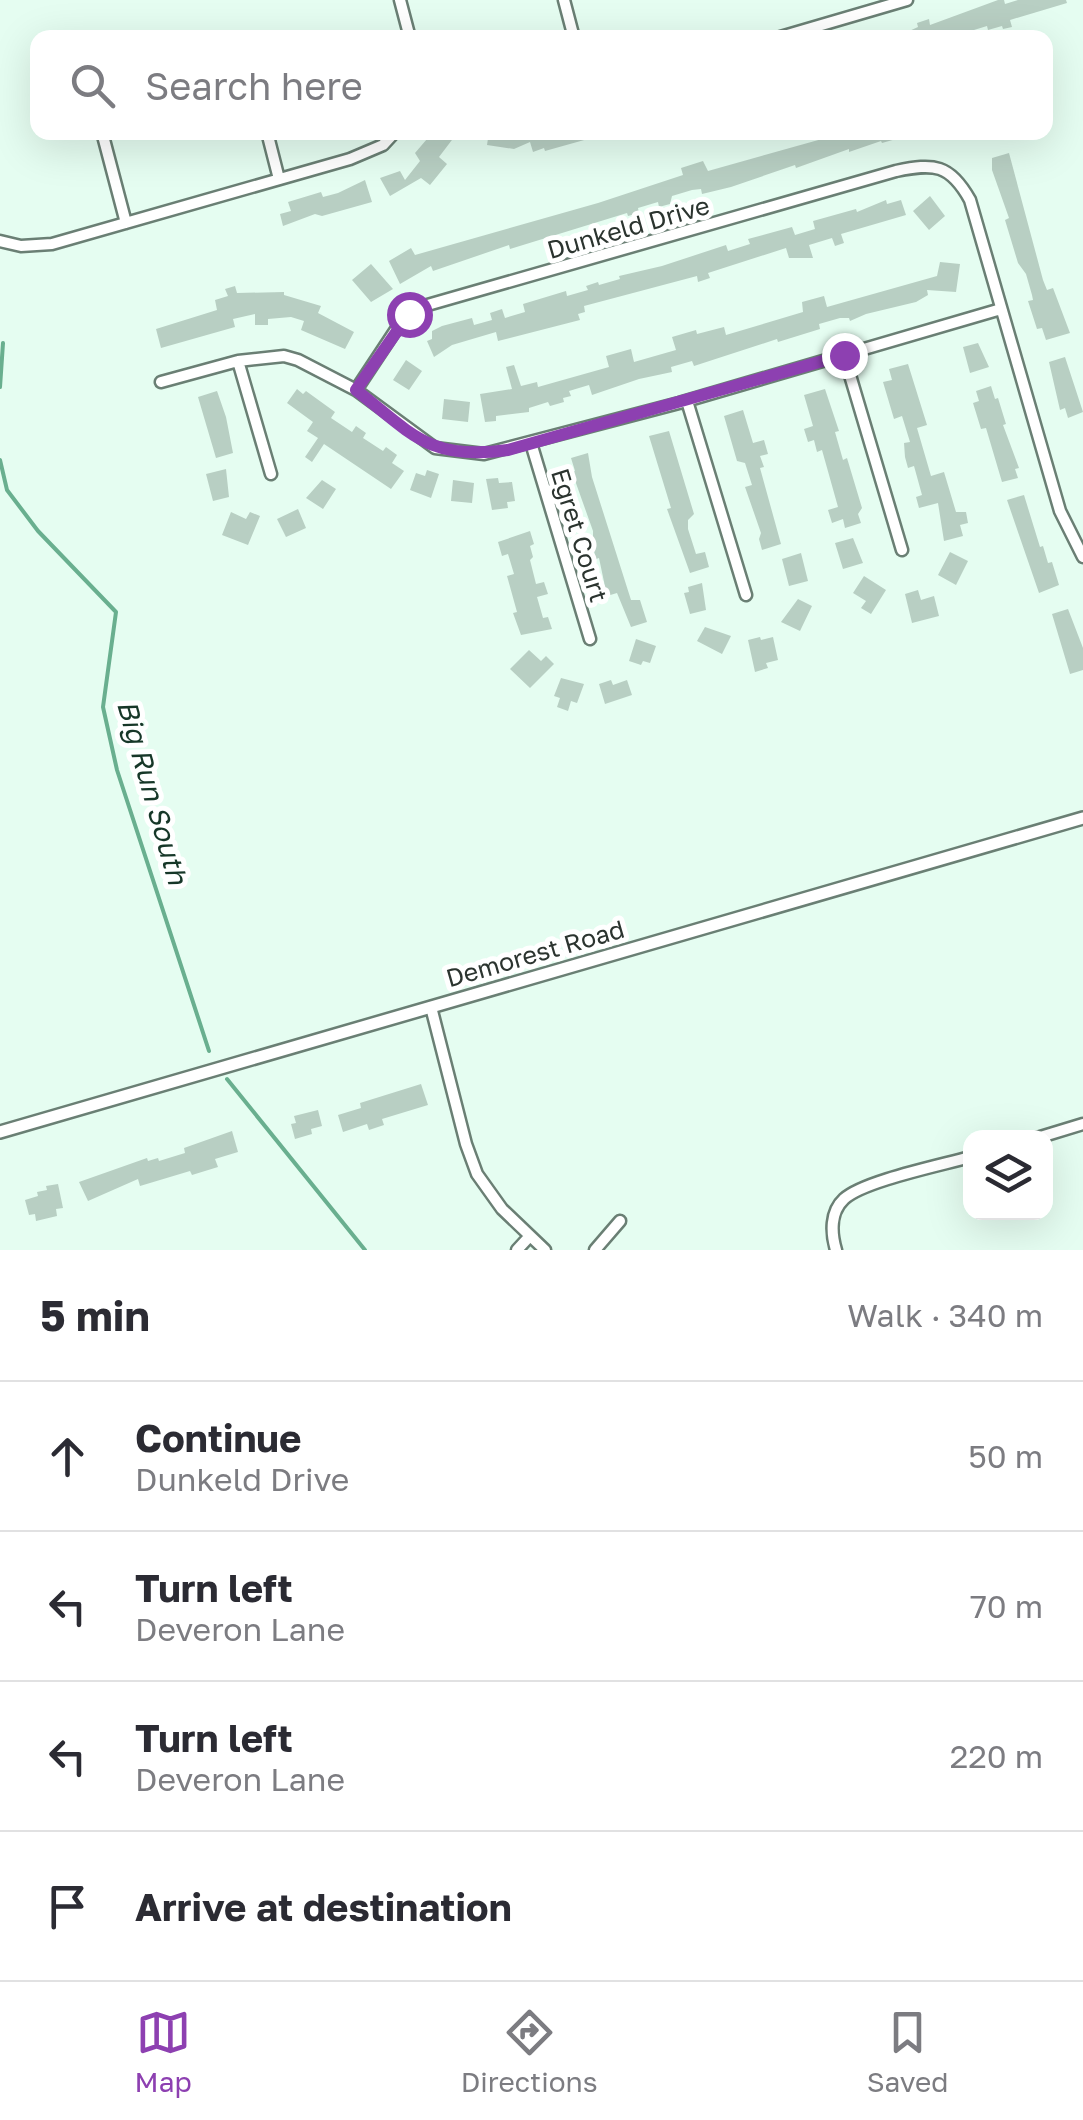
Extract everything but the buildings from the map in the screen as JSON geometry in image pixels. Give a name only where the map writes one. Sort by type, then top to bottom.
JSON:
[{"type":"street","points":[[400,0],[408,30]]},
{"type":"street","points":[[564,0],[572,30]]},
{"type":"street","points":[[801,30],[876,5],[908,0]]},
{"type":"street","points":[[104,140],[126,222]]},
{"type":"street","points":[[269,140],[279,179]]},
{"type":"street","points":[[0,241],[36,246],[368,153],[387,140]]},
{"type":"street","name":"Dunkeld Drive","points":[[356,390],[403,319],[424,306],[896,170],[932,166],[959,180],[970,200],[1001,310]]},
{"type":"street","points":[[161,382],[238,361],[284,356],[356,390],[435,448],[484,454],[1001,310],[1059,507],[1083,557]]},
{"type":"street","points":[[844,355],[902,550]]},
{"type":"street","points":[[238,361],[271,474]]},
{"type":"street","points":[[687,400],[746,595]]},
{"type":"street","name":"Egret Court","points":[[531,443],[590,639]]},
{"type":"street","name":"Demorest Road","points":[[0,1132],[1083,818]]},
{"type":"street","points":[[430,1007],[470,1159],[488,1192],[545,1250]]},
{"type":"street","points":[[1053,1133],[1083,1124]]},
{"type":"street","points":[[836,1250],[832,1218],[843,1199],[861,1188],[963,1159]]},
{"type":"street","points":[[596,1250],[620,1221]]},
{"type":"street","points":[[518,1250],[529,1237]]},
{"type":"waterway","name":"Big Run South","points":[[0,387],[3,343]]},
{"type":"waterway","name":"Big Run South","points":[[0,460],[7,490],[38,531],[116,612],[103,707],[117,770],[209,1051]]},
{"type":"waterway","name":"Big Run South","points":[[227,1079],[365,1250]]},
{"type":"route","points":[[409,314],[356,390],[435,448],[458,453],[508,450],[844,355]]}]
